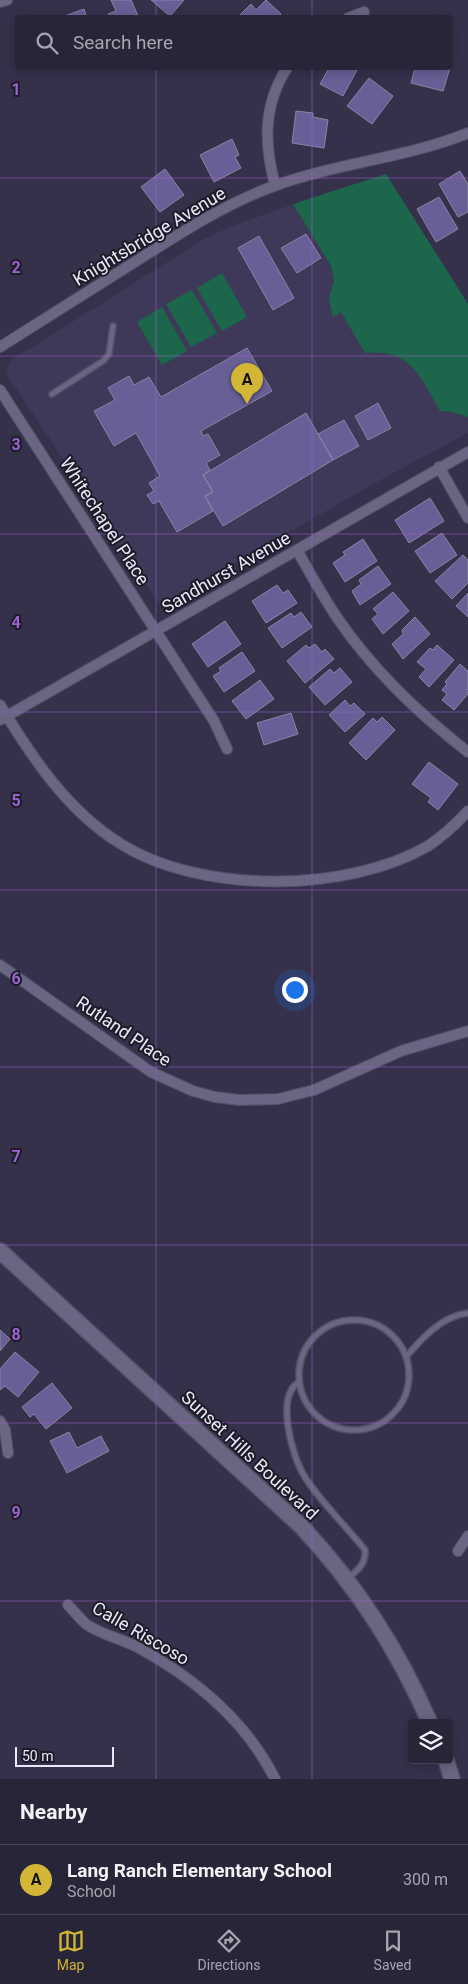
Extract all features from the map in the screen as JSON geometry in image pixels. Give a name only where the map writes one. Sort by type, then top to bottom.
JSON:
[{"type":"street","points":[[0,2],[7,0]]},
{"type":"street","points":[[356,15],[364,12]]},
{"type":"street","points":[[275,185],[266,129],[270,104],[286,70]]},
{"type":"street","name":"Knightsbridge Avenue","points":[[0,347],[193,225],[233,202],[275,185],[323,171],[424,148],[468,133]]},
{"type":"street","name":"Whitechapel Place","points":[[0,390],[214,721],[227,749]]},
{"type":"street","name":"Sandhurst Avenue","points":[[4,718],[468,452]]},
{"type":"street","points":[[439,467],[468,518]]},
{"type":"street","points":[[296,550],[338,619],[383,675],[436,727],[468,752]]},
{"type":"street","points":[[0,705],[4,718],[48,776],[71,804],[95,826],[121,845],[156,861],[189,872],[228,880],[267,882],[339,876],[368,871],[428,846],[451,829],[468,811]]},
{"type":"street","name":"Rutland Place","points":[[0,965],[151,1072],[193,1091],[215,1097],[240,1100],[278,1099],[314,1090],[401,1051],[468,1031]]},
{"type":"street","name":"Sunset Hills Boulevard","points":[[0,1251],[301,1526],[348,1579],[386,1634],[428,1719]]},
{"type":"street","points":[[0,1421],[5,1430],[8,1453]]},
{"type":"street","points":[[458,1551],[468,1536]]},
{"type":"street","name":"Calle Riscoso","points":[[68,1605],[86,1624],[133,1644],[170,1665],[210,1696],[244,1732],[275,1779]]},
{"type":"street","points":[[447,1764],[452,1779]]},
{"type":"lane","points":[[52,394],[103,361],[109,354],[113,326]]},
{"type":"lane","points":[[406,1357],[429,1332],[454,1317],[468,1312]]},
{"type":"lane","points":[[346,1320],[364,1320],[382,1327],[397,1340],[406,1357],[409,1372],[408,1390],[400,1406],[388,1419],[372,1428],[355,1431],[337,1428],[321,1420],[308,1407],[300,1390],[299,1382],[298,1371],[302,1353],[312,1337],[328,1326],[346,1320]]},
{"type":"lane","points":[[299,1382],[291,1387],[287,1398],[288,1428],[302,1472],[365,1550],[366,1559],[348,1579]]},
{"type":"shaded area","points":[[386,174],[468,304],[468,433],[375,483],[161,606],[7,375],[8,364],[13,359],[206,238],[235,225],[316,196]]},
{"type":"green space","points":[[386,174],[468,304],[468,417],[452,412],[440,411],[420,376],[412,367],[404,360],[393,355],[365,353],[341,312],[333,317],[329,298],[334,281],[331,266],[293,204]]},
{"type":"green space","points":[[222,273],[247,317],[222,331],[197,288]]},
{"type":"green space","points":[[192,290],[217,333],[191,347],[166,304]]},
{"type":"green space","points":[[162,307],[187,351],[162,365],[137,322]]},
{"type":"building","points":[[111,0],[131,0],[138,15],[108,14],[116,11]]},
{"type":"building","points":[[151,0],[184,0],[169,15]]},
{"type":"building","points":[[266,0],[281,14],[240,15],[251,4],[256,10]]},
{"type":"building","points":[[84,9],[86,15],[67,15]]},
{"type":"building","points":[[328,70],[357,70],[343,96],[320,84]]},
{"type":"building","points":[[414,70],[449,70],[443,91],[411,83]]},
{"type":"building","points":[[369,78],[393,96],[372,124],[347,106]]},
{"type":"building","points":[[296,111],[313,113],[313,117],[328,120],[324,148],[292,143]]},
{"type":"building","points":[[232,139],[239,155],[235,157],[241,168],[214,182],[200,155]]},
{"type":"building","points":[[165,169],[184,195],[160,212],[141,187]]},
{"type":"building","points":[[460,171],[468,184],[468,212],[458,217],[439,184]]},
{"type":"building","points":[[439,197],[458,229],[436,242],[417,209]]},
{"type":"building","points":[[306,234],[321,258],[297,273],[281,248]]},
{"type":"building","points":[[259,236],[294,298],[273,310],[238,248]]},
{"type":"building","points":[[247,348],[272,391],[201,431],[203,436],[208,434],[220,455],[206,463],[210,470],[203,475],[213,492],[205,496],[213,511],[177,532],[159,501],[153,504],[147,495],[154,491],[149,483],[160,476],[136,433],[114,446],[94,411],[115,400],[108,388],[129,376],[134,385],[149,377],[161,397]]},
{"type":"building","points":[[378,403],[391,428],[368,440],[355,416]]},
{"type":"building","points":[[306,413],[333,460],[223,526],[205,496],[213,492],[203,475]]},
{"type":"building","points":[[344,420],[359,446],[333,460],[318,434]]},
{"type":"building","points":[[430,498],[444,521],[409,543],[395,520]]},
{"type":"building","points":[[442,533],[457,555],[430,573],[415,551]]},
{"type":"building","points":[[363,539],[377,561],[345,582],[333,563],[345,555],[343,552]]},
{"type":"building","points":[[463,555],[468,560],[468,583],[452,599],[435,581]]},
{"type":"building","points":[[378,566],[391,584],[360,605],[352,591],[361,584],[359,580]]},
{"type":"building","points":[[277,585],[283,593],[288,590],[297,603],[266,623],[252,601]]},
{"type":"building","points":[[393,592],[409,611],[383,634],[372,619],[378,614],[373,609]]},
{"type":"building","points":[[468,593],[468,617],[456,606]]},
{"type":"building","points":[[301,612],[312,627],[282,648],[268,628],[291,613],[294,617]]},
{"type":"building","points":[[415,617],[430,634],[403,659],[392,644],[403,634],[402,630]]},
{"type":"building","points":[[225,621],[241,644],[208,667],[192,644]]},
{"type":"building","points":[[315,644],[322,652],[325,649],[334,659],[305,683],[287,661],[306,645],[309,648]]},
{"type":"building","points":[[437,645],[454,660],[429,687],[419,677],[426,669],[417,662],[430,648],[433,650]]},
{"type":"building","points":[[242,652],[255,671],[224,692],[213,676],[221,671],[219,668]]},
{"type":"building","points":[[460,664],[468,671],[468,694],[454,710],[442,700],[447,694],[442,690],[447,684],[445,682]]},
{"type":"building","points":[[340,668],[352,682],[325,705],[309,687],[330,669],[334,673]]},
{"type":"building","points":[[260,680],[274,699],[246,719],[232,701]]},
{"type":"building","points":[[345,700],[350,706],[354,703],[365,714],[345,732],[329,715]]},
{"type":"building","points":[[291,713],[298,734],[264,745],[257,723]]},
{"type":"building","points":[[382,717],[395,730],[366,760],[349,743],[373,718],[377,722]]},
{"type":"building","points":[[429,762],[458,784],[438,810],[428,802],[431,798],[412,784]]},
{"type":"building","points":[[0,1330],[10,1339],[0,1351]]},
{"type":"building","points":[[15,1352],[39,1372],[18,1397],[5,1386],[0,1390],[0,1369]]},
{"type":"building","points":[[52,1383],[72,1408],[46,1429],[34,1414],[30,1417],[22,1407]]},
{"type":"building","points":[[69,1432],[77,1448],[101,1436],[109,1451],[67,1473],[50,1441]]},
{"type":"place","name":"Lang Ranch Elementary School","points":[[247,404]]}]
